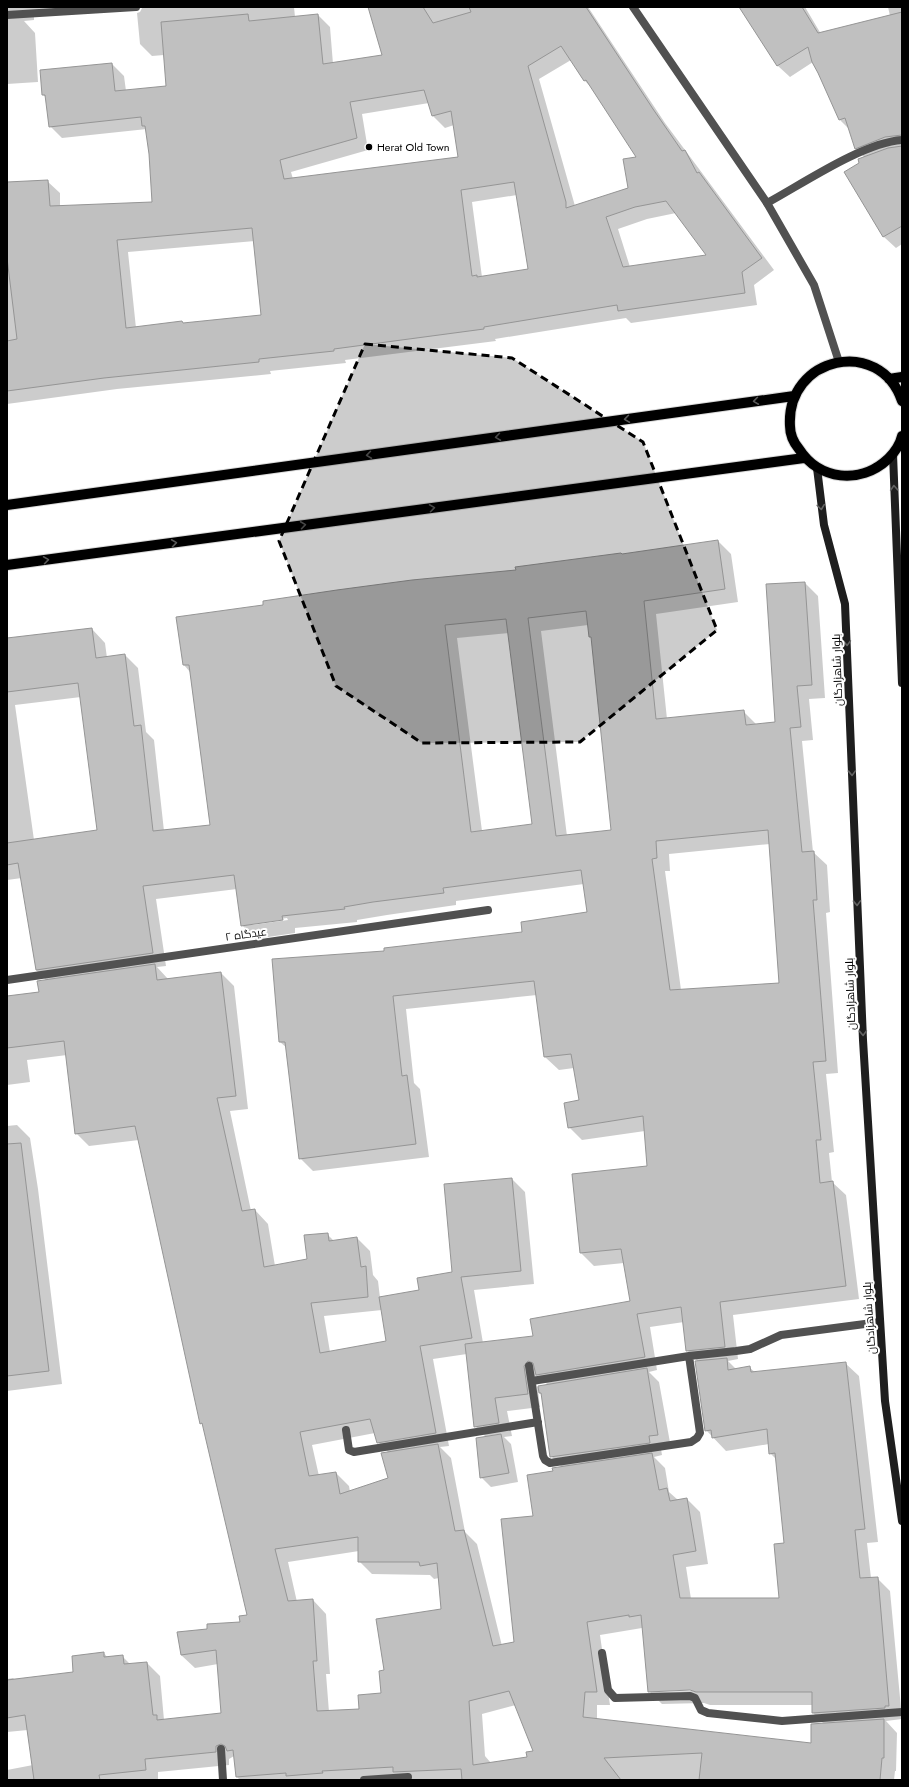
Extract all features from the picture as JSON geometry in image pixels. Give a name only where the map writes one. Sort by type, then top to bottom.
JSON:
[{"type":"main road","points":[[902,401],[899,392],[890,379],[875,368],[857,362],[839,362],[820,368],[805,380],[794,396],[790,412],[790,428],[795,444],[804,458],[817,468],[832,474],[849,476],[866,473],[876,468],[893,454],[902,438]]},
{"type":"main road","points":[[890,379],[902,377]]},
{"type":"main road","points":[[7,505],[794,396]]},
{"type":"main road","points":[[893,454],[900,583],[902,683]]},
{"type":"main road","points":[[7,566],[804,458]]},
{"type":"main road","name":"بلوار شاهزادگان","points":[[817,468],[824,525],[846,604],[863,1040],[880,1322],[885,1401],[902,1521]]},
{"type":"street","points":[[7,15],[136,7]]},
{"type":"street","points":[[633,7],[767,204],[814,285],[839,362]]},
{"type":"street","points":[[767,204],[856,154],[890,141],[902,140]]},
{"type":"street","name":"عیدگاه ۲","points":[[7,980],[488,910]]},
{"type":"street","points":[[532,1381],[689,1356],[750,1349],[781,1334],[880,1322]]},
{"type":"street","points":[[529,1366],[543,1456],[545,1460],[550,1463],[691,1442],[697,1438],[700,1432],[689,1356]]},
{"type":"street","points":[[346,1430],[349,1450],[354,1452],[538,1422]]},
{"type":"street","points":[[602,1653],[608,1690],[615,1698],[690,1696],[695,1698],[701,1710],[708,1713],[782,1721],[902,1712]]},
{"type":"street","points":[[221,1749],[223,1780]]},
{"type":"street","points":[[364,1780],[408,1777]]},
{"type":"highlighted area","points":[[365,344],[512,358],[643,442],[717,630],[580,742],[422,743],[336,686],[279,541]]},
{"type":"building","points":[[368,7],[423,7],[433,23],[471,12],[469,7],[586,7],[682,151],[685,150],[697,173],[699,172],[762,258],[742,272],[745,293],[618,311],[617,305],[484,327],[484,329],[334,349],[334,351],[259,359],[259,362],[104,378],[7,391],[7,341],[17,339],[7,258],[7,182],[48,180],[50,206],[152,202],[149,154],[145,126],[142,126],[141,117],[49,127],[45,95],[42,95],[40,70],[112,63],[115,91],[166,86],[161,22],[248,14],[249,21],[318,14],[323,64],[382,55]],"holes":[[[561,46],[584,81],[586,80],[636,157],[623,159],[628,188],[566,208],[566,202],[528,66]],[[424,90],[432,116],[451,111],[458,157],[284,179],[280,160],[357,138],[350,102]],[[514,182],[528,269],[477,277],[477,275],[472,276],[461,190]],[[666,201],[706,255],[623,267],[606,217],[635,207]],[[252,228],[261,315],[183,323],[182,321],[126,328],[117,240]]]},
{"type":"building","points":[[739,7],[802,7],[818,33],[902,12],[902,135],[885,137],[855,149],[845,118],[839,120],[812,62],[808,47],[777,66]]},
{"type":"building","points":[[902,146],[902,226],[883,237],[844,172],[859,163],[858,159],[888,148]]},
{"type":"building","points":[[718,540],[725,589],[644,601],[656,719],[744,710],[746,725],[775,722],[766,584],[805,582],[812,685],[797,686],[801,727],[790,728],[802,852],[814,851],[817,900],[813,900],[826,1061],[813,1062],[821,1140],[816,1140],[820,1183],[833,1181],[846,1286],[720,1302],[725,1347],[686,1351],[681,1307],[637,1314],[645,1357],[536,1375],[533,1363],[528,1361],[524,1366],[528,1394],[495,1398],[499,1423],[474,1427],[465,1344],[533,1336],[530,1319],[630,1301],[621,1249],[580,1253],[572,1174],[647,1166],[643,1116],[568,1128],[564,1103],[579,1100],[571,1054],[544,1057],[534,981],[393,996],[402,1076],[407,1075],[416,1144],[299,1159],[285,1042],[279,1042],[272,959],[384,951],[384,948],[522,932],[521,922],[587,912],[581,870],[443,888],[444,893],[373,902],[344,907],[345,909],[282,916],[283,920],[241,926],[234,875],[143,886],[153,953],[36,970],[18,863],[7,865],[7,843],[97,830],[78,683],[7,692],[7,638],[92,628],[96,658],[125,654],[134,726],[141,725],[153,831],[210,825],[189,665],[183,665],[176,617],[263,605],[263,601],[337,590],[412,580],[516,570],[515,567],[622,554]],"holes":[[[586,611],[589,637],[591,637],[611,830],[556,836],[528,618]],[[506,619],[532,824],[471,832],[445,625]],[[768,830],[779,983],[670,990],[652,859],[657,858],[656,841]]]},
{"type":"building","points":[[155,964],[157,980],[221,972],[236,1096],[217,1098],[242,1211],[255,1209],[264,1267],[307,1259],[304,1235],[328,1233],[329,1241],[357,1237],[361,1267],[366,1266],[368,1297],[311,1303],[320,1353],[386,1341],[379,1297],[419,1290],[417,1278],[452,1272],[444,1184],[512,1178],[521,1271],[461,1277],[472,1338],[420,1346],[436,1433],[377,1443],[370,1419],[300,1432],[309,1476],[336,1472],[340,1494],[388,1478],[381,1453],[438,1444],[455,1531],[464,1530],[493,1646],[514,1642],[501,1519],[533,1516],[527,1475],[553,1471],[552,1468],[652,1453],[659,1490],[667,1488],[670,1501],[687,1498],[696,1551],[673,1555],[680,1598],[779,1598],[774,1544],[784,1543],[775,1453],[769,1454],[767,1429],[712,1438],[711,1430],[705,1431],[695,1361],[727,1358],[728,1370],[750,1366],[751,1372],[846,1362],[865,1529],[855,1530],[860,1578],[878,1577],[889,1706],[885,1706],[885,1708],[812,1713],[812,1692],[696,1692],[690,1690],[648,1692],[641,1615],[629,1617],[629,1615],[587,1622],[597,1692],[585,1692],[583,1717],[811,1743],[811,1724],[884,1719],[884,1758],[882,1758],[880,1780],[699,1780],[702,1753],[604,1758],[621,1780],[462,1780],[461,1769],[393,1772],[393,1767],[322,1771],[323,1773],[286,1776],[286,1773],[236,1777],[233,1750],[227,1751],[225,1746],[221,1744],[216,1746],[216,1752],[145,1759],[146,1770],[99,1775],[100,1780],[34,1780],[25,1715],[7,1718],[7,1680],[73,1672],[72,1656],[104,1652],[104,1657],[123,1655],[124,1664],[147,1662],[153,1715],[157,1715],[157,1720],[221,1713],[216,1650],[181,1655],[177,1632],[207,1629],[207,1624],[240,1622],[239,1616],[247,1615],[202,1423],[200,1424],[135,1126],[75,1134],[64,1041],[7,1048],[7,996],[39,992],[37,981]],"holes":[[[358,1537],[358,1562],[419,1562],[420,1566],[437,1563],[441,1609],[376,1619],[384,1670],[379,1671],[381,1693],[358,1695],[359,1709],[317,1711],[313,1661],[317,1661],[313,1599],[288,1601],[275,1549]],[[509,1691],[533,1751],[526,1752],[527,1757],[473,1765],[469,1701]]]},
{"type":"building","points":[[21,1143],[49,1371],[7,1376],[7,1144]]},
{"type":"building","points":[[647,1368],[658,1435],[649,1436],[650,1443],[550,1457],[541,1393],[539,1393],[538,1386]]},
{"type":"building","points":[[501,1434],[509,1473],[480,1478],[476,1438]]},
{"type":"place","name":"Herat Old Town","points":[[369,147]]}]
